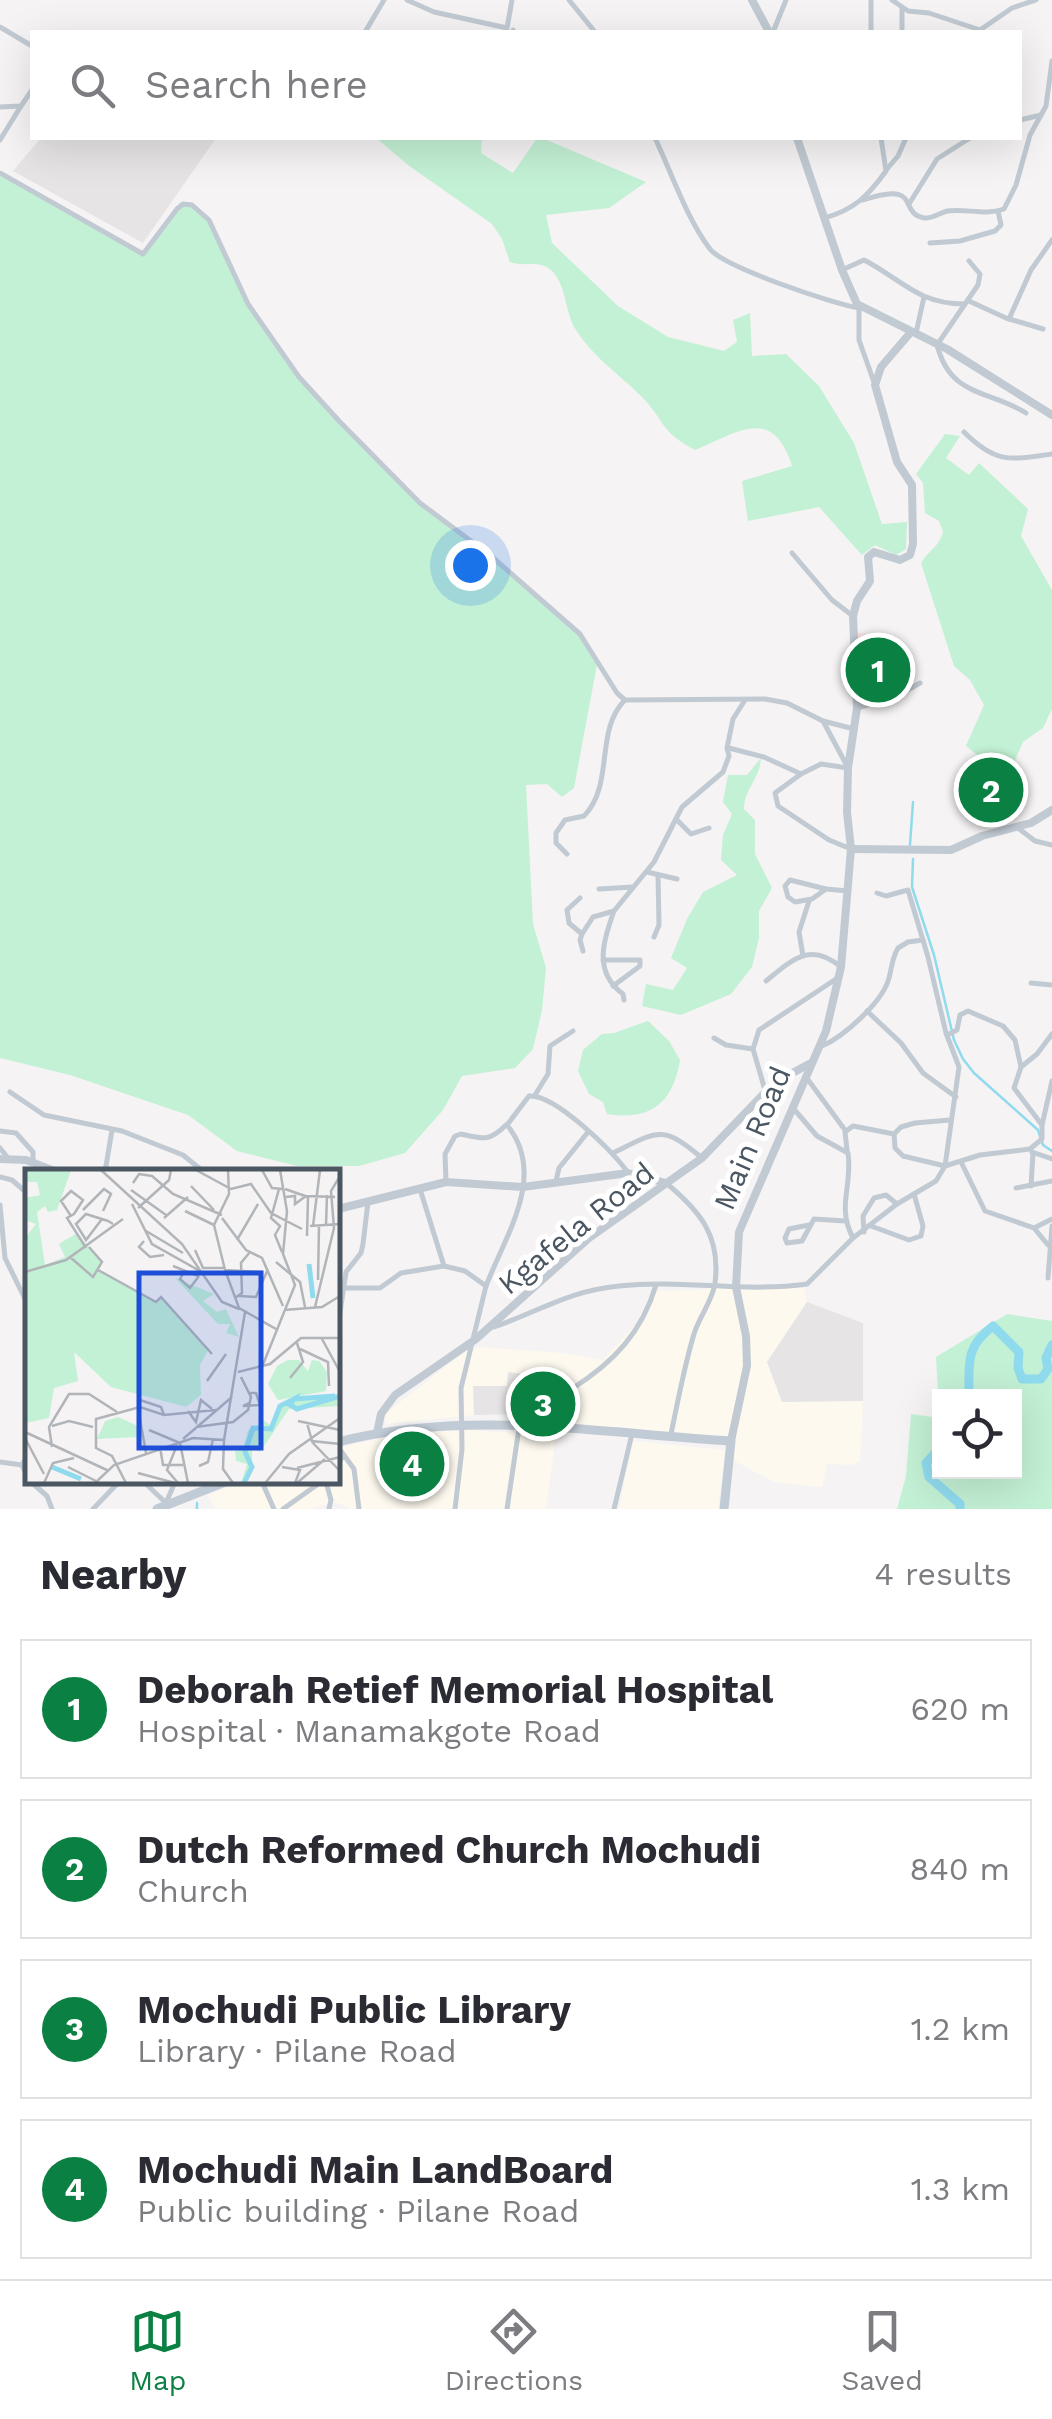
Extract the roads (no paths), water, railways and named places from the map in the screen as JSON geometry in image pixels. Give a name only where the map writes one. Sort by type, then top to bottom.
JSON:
[{"type":"main road","points":[[340,1443],[377,1433],[462,1423],[731,1441]]},
{"type":"main road","name":"Main Road","points":[[724,1509],[731,1441]]},
{"type":"main road","points":[[170,1505],[220,1484]]},
{"type":"street","points":[[366,30],[384,0]]},
{"type":"street","points":[[407,0],[434,12],[508,30]]},
{"type":"street","points":[[512,0],[512,30]]},
{"type":"street","points":[[568,0],[593,30]]},
{"type":"street","points":[[752,0],[770,30]]},
{"type":"street","points":[[772,30],[786,0]]},
{"type":"street","points":[[870,30],[871,0]]},
{"type":"street","points":[[892,0],[902,8],[980,30],[1012,8],[1036,0]]},
{"type":"street","points":[[902,8],[902,30]]},
{"type":"street","points":[[999,18],[1000,30]]},
{"type":"street","points":[[0,26],[30,45]]},
{"type":"street","points":[[824,218],[842,213],[863,200],[893,192],[906,197],[924,218],[946,212],[1004,208],[1041,115],[1052,61]]},
{"type":"street","points":[[0,140],[30,93]]},
{"type":"street","points":[[0,107],[22,106]]},
{"type":"street","points":[[1022,120],[1041,115]]},
{"type":"street","points":[[657,140],[697,228],[718,258],[821,300],[861,308],[937,345],[1050,409]]},
{"type":"street","points":[[792,553],[832,600],[853,616],[857,600],[870,581],[868,556],[874,552],[900,560],[910,555],[913,544],[912,486],[896,462],[859,340],[861,308],[851,295],[797,140]]},
{"type":"street","points":[[881,140],[886,171]]},
{"type":"street","points":[[863,200],[898,156],[905,140]]},
{"type":"street","points":[[909,204],[938,158],[967,140]]},
{"type":"street","points":[[0,173],[142,254],[177,209],[183,204],[192,205],[209,220],[248,304],[300,376],[420,503],[491,556],[580,634],[614,690],[625,700],[774,699],[854,730]]},
{"type":"street","points":[[930,243],[947,244],[995,231],[1001,225],[998,211]]},
{"type":"street","points":[[1009,319],[1031,270],[1052,240]]},
{"type":"street","points":[[842,270],[864,260],[924,297],[966,302],[1043,329]]},
{"type":"street","points":[[968,262],[980,274],[978,285],[937,345],[942,363],[961,384],[1026,413]]},
{"type":"street","points":[[874,386],[881,367],[913,333],[924,297]]},
{"type":"street","points":[[964,432],[998,458],[1052,454]]},
{"type":"street","name":"Main Road","points":[[731,1441],[746,1366],[746,1336],[736,1288],[740,1232],[820,1047],[840,972],[851,850],[848,768],[857,708],[853,616]]},
{"type":"street","points":[[857,708],[899,695],[920,683]]},
{"type":"street","points":[[567,854],[556,843],[556,833],[564,820],[584,816],[594,804],[609,726],[625,700]]},
{"type":"street","points":[[624,1000],[624,994],[613,986],[604,960],[602,942],[614,911],[647,872],[691,798],[723,772],[734,719],[745,700]]},
{"type":"street","points":[[823,721],[848,768]]},
{"type":"street","points":[[728,748],[741,748],[801,774]]},
{"type":"street","points":[[848,768],[821,764],[775,793],[778,806],[851,850],[944,851],[1018,828],[1052,810]]},
{"type":"street","points":[[676,820],[690,834],[709,828]]},
{"type":"street","points":[[1018,828],[1035,841],[1052,845]]},
{"type":"street","points":[[647,872],[678,880]]},
{"type":"street","points":[[654,937],[660,926],[658,876]]},
{"type":"street","points":[[826,889],[809,900],[792,901],[786,882],[848,891]]},
{"type":"street","points":[[599,889],[632,887]]},
{"type":"street","points":[[489,1329],[563,1296],[621,1286],[736,1288],[807,1284],[853,1238],[936,1181],[944,1166],[959,1066],[932,956],[908,890],[886,896],[877,894]]},
{"type":"street","points":[[580,898],[567,910],[569,923],[582,934]]},
{"type":"street","points":[[803,956],[799,932],[809,900]]},
{"type":"street","points":[[583,951],[580,940],[594,916],[614,911]]},
{"type":"street","points":[[820,1047],[836,1040],[867,1011],[888,981],[894,953],[908,942],[923,940]]},
{"type":"street","points":[[766,981],[803,956],[826,956],[840,972],[759,1030],[753,1049],[766,1090]]},
{"type":"street","points":[[604,960],[640,960],[640,966],[613,986]]},
{"type":"street","points":[[1031,983],[1052,985]]},
{"type":"street","points":[[867,1011],[901,1043],[923,1072],[956,1097]]},
{"type":"street","points":[[951,1034],[962,1012],[982,1014],[1010,1032],[1021,1067],[1014,1088],[1042,1125]]},
{"type":"street","points":[[446,1182],[445,1154],[455,1136],[488,1140],[507,1124],[519,1106],[535,1095],[548,1074],[552,1042],[573,1031]]},
{"type":"street","points":[[1021,1067],[1052,1034]]},
{"type":"street","points":[[714,1038],[726,1045],[753,1049]]},
{"type":"street","name":"Kgafela Road","points":[[377,1433],[380,1414],[395,1396],[489,1329],[552,1268],[702,1158],[766,1090],[812,1062]]},
{"type":"street","points":[[806,1077],[846,1130],[850,1169],[845,1220],[853,1238]]},
{"type":"street","points":[[1031,1186],[1033,1149],[1042,1139],[1052,1081]]},
{"type":"street","points":[[10,1092],[44,1115],[122,1130],[185,1156],[200,1169]]},
{"type":"street","points":[[535,1095],[542,1096],[588,1132],[628,1172]]},
{"type":"street","points":[[793,1108],[817,1136],[848,1153]]},
{"type":"street","points":[[1044,1112],[1052,1116]]},
{"type":"street","points":[[894,1134],[915,1123],[950,1120]]},
{"type":"street","points":[[455,1509],[461,1388],[486,1286],[515,1223],[523,1186],[521,1148],[507,1124]]},
{"type":"street","points":[[846,1130],[858,1125],[894,1134]]},
{"type":"street","points":[[105,1169],[112,1130]]},
{"type":"street","points":[[0,1131],[16,1133],[33,1152],[33,1162]]},
{"type":"street","points":[[556,1181],[558,1168],[588,1132]]},
{"type":"street","points":[[612,1153],[666,1134],[675,1136],[702,1158]]},
{"type":"street","points":[[894,1134],[896,1148],[903,1156],[944,1166],[980,1154],[1033,1149],[1049,1158],[1052,1168]]},
{"type":"street","points":[[0,1148],[4,1159],[33,1162],[50,1169]]},
{"type":"street","points":[[961,1163],[986,1211],[1034,1228],[1048,1245]]},
{"type":"street","points":[[340,1209],[446,1182],[523,1186],[628,1172],[666,1183],[694,1206],[705,1221],[711,1237],[715,1286],[698,1322],[670,1438]]},
{"type":"street","points":[[0,1177],[12,1180],[25,1191]]},
{"type":"street","points":[[1016,1188],[1052,1181]]},
{"type":"street","points":[[420,1186],[444,1266]]},
{"type":"street","points":[[871,1226],[908,1240],[921,1236],[923,1226],[914,1194]]},
{"type":"street","points":[[864,1232],[864,1216],[874,1198],[886,1195],[898,1204]]},
{"type":"street","points":[[340,1307],[346,1272],[361,1254],[368,1202]]},
{"type":"street","points":[[0,1205],[2,1256],[25,1300]]},
{"type":"street","points":[[809,1225],[802,1240],[787,1243],[789,1228],[809,1225],[820,1218],[845,1220]]},
{"type":"street","points":[[1034,1228],[1052,1222],[1048,1278]]},
{"type":"street","points":[[342,1288],[380,1288],[411,1270],[444,1266],[464,1271],[486,1286]]},
{"type":"street","points":[[571,1430],[573,1388],[604,1366],[635,1332],[647,1314],[656,1285]]},
{"type":"street","points":[[507,1509],[519,1426]]},
{"type":"street","points":[[614,1509],[632,1434]]},
{"type":"street","points":[[340,1448],[354,1468],[360,1509]]},
{"type":"street","points":[[340,1461],[344,1456]]},
{"type":"street","points":[[22,1465],[25,1459]]},
{"type":"street","points":[[0,1462],[22,1465]]},
{"type":"street","points":[[22,1465],[25,1471]]},
{"type":"street","points":[[34,1484],[47,1496],[52,1509]]},
{"type":"street","points":[[93,1509],[117,1484]]},
{"type":"street","points":[[146,1484],[170,1505]]},
{"type":"street","points":[[263,1484],[274,1509]]},
{"type":"street","points":[[283,1509],[321,1484]]},
{"type":"street","points":[[325,1484],[331,1500],[329,1509]]},
{"type":"waterway","points":[[910,845],[913,802]]},
{"type":"waterway","points":[[913,859],[912,887],[934,955],[954,1040],[963,1059],[1038,1130],[1043,1145],[1052,1151]]},
{"type":"waterway","points":[[969,1389],[973,1349],[993,1326],[1019,1352],[1022,1379],[1041,1379],[1048,1369],[1046,1358],[1052,1345]]},
{"type":"waterway","points":[[932,1457],[926,1463],[929,1477],[960,1504],[960,1509]]},
{"type":"waterway","points":[[197,1503],[197,1509]]},
{"type":"place","name":"Deborah Retief Memorial Hospital","points":[[878,670]]},
{"type":"place","name":"Dutch Reformed Church Mochudi","points":[[991,790]]},
{"type":"place","name":"Mochudi Public Library","points":[[543,1404]]},
{"type":"place","name":"Mochudi Main LandBoard","points":[[412,1464]]}]
